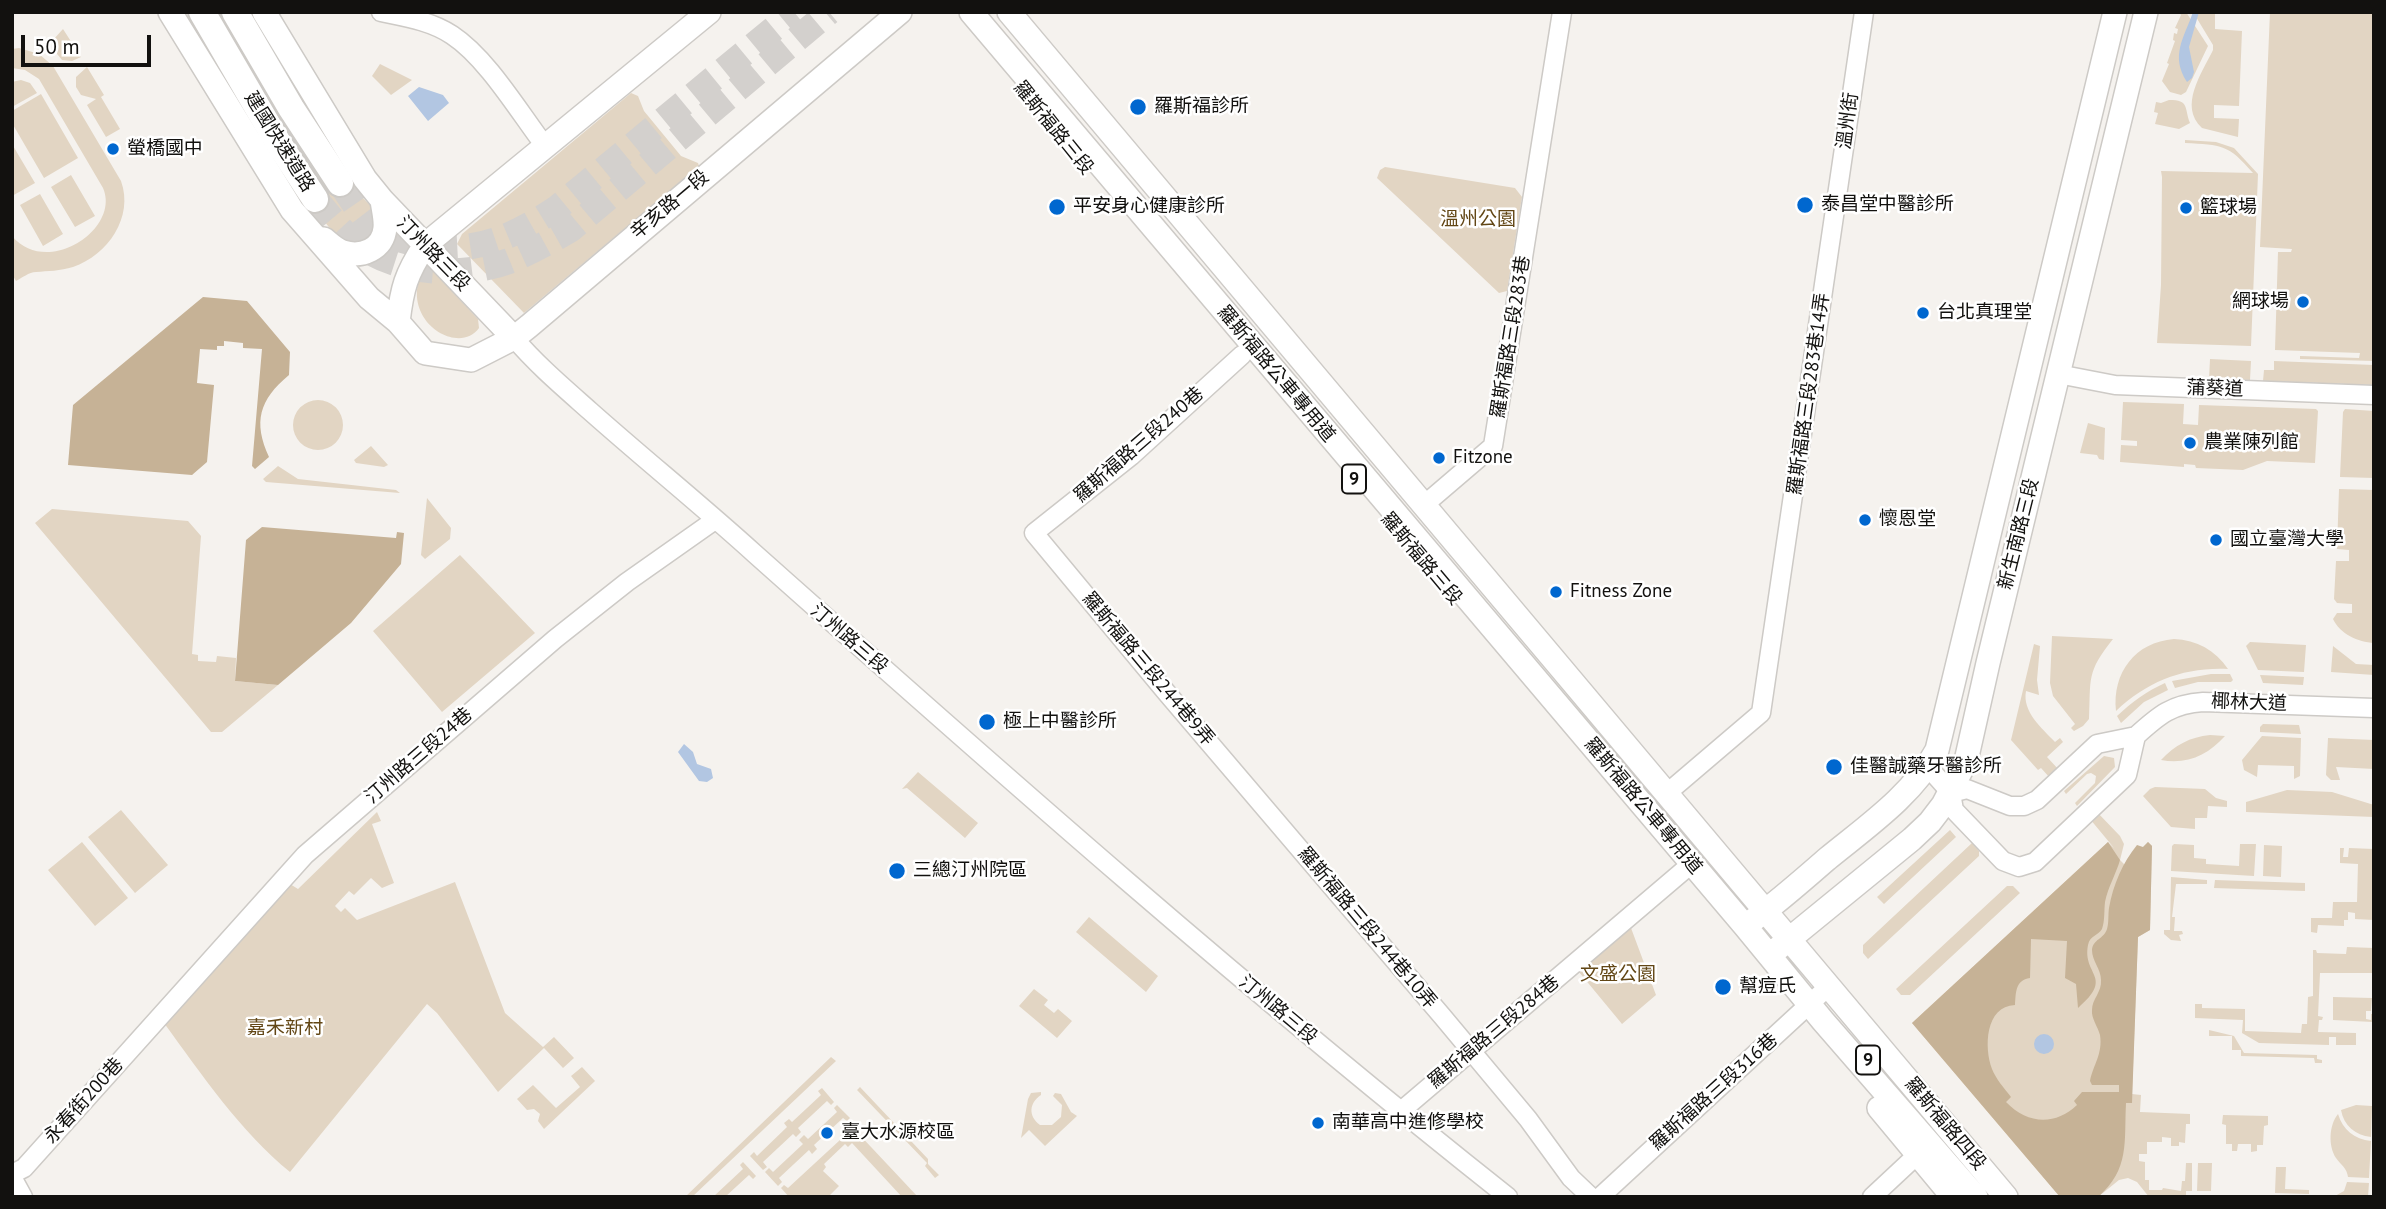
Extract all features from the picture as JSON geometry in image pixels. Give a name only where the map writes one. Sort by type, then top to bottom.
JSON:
[{"type":"highway","name":"建國快速道路","points":[[202,12],[277,141],[315,199]]},
{"type":"highway","name":"建國快速道路","points":[[235,12],[312,142],[340,183]]},
{"type":"main road","points":[[170,12],[292,210],[369,298],[398,322]]},
{"type":"main road","name":"汀州路三段","points":[[264,12],[346,150],[382,200],[514,338]]},
{"type":"main road","points":[[398,322],[409,268],[425,245],[709,12]]},
{"type":"main road","name":"辛亥路一段","points":[[398,322],[425,353],[471,360],[514,338],[900,12]]},
{"type":"main road","name":"羅斯福路三段","points":[[956,12],[1242,355],[1328,449],[1683,871],[1770,949],[1816,999]]},
{"type":"main road","name":"羅斯福路公車專用道","points":[[971,12],[1754,920]]},
{"type":"main road","name":"羅斯福路公車專用道","points":[[985,12],[1754,920]]},
{"type":"main road","name":"羅斯福路三段","points":[[1009,12],[1666,794],[1754,920],[1770,949]]},
{"type":"main road","name":"新生南路三段","points":[[1754,920],[1883,813],[1928,767],[1937,750],[2115,12]]},
{"type":"main road","name":"新生南路三段","points":[[1770,949],[1912,839],[1930,822],[1951,793],[1966,761],[2146,12]]},
{"type":"main road","points":[[312,232],[342,252],[361,253],[372,250],[379,244],[385,227],[382,200]]},
{"type":"main road","points":[[1754,920],[1770,949]]},
{"type":"main road","name":"9","points":[[1770,949],[1995,1197]]},
{"type":"main road","name":"9","points":[[1816,999],[1976,1197]]},
{"type":"main road","name":"9","points":[[1816,999],[1986,1197]]},
{"type":"main road","name":"羅斯福路四段","points":[[1816,999],[1917,1155],[1953,1197]]},
{"type":"main road","name":"羅斯福路四段","points":[[1816,999],[2006,1197]]},
{"type":"street","points":[[381,12],[421,20],[452,35],[477,56],[545,146]]},
{"type":"street","name":"羅斯福路三段283巷","points":[[1423,505],[1493,446],[1562,12]]},
{"type":"street","name":"溫州街","points":[[1832,230],[1864,12]]},
{"type":"street","name":"羅斯福路三段283巷14弄","points":[[1666,794],[1761,713],[1832,230]]},
{"type":"street","name":"汀州路三段","points":[[514,338],[533,360],[1031,800],[1240,978],[1508,1197]]},
{"type":"street","name":"羅斯福路三段240巷","points":[[1034,533],[1130,456],[1242,355]]},
{"type":"street","name":"蒲葵道","points":[[2058,374],[2115,385],[2374,395]]},
{"type":"street","name":"汀州路三段24巷","points":[[152,1024],[306,855],[555,639],[627,582],[715,520]]},
{"type":"street","name":"羅斯福路三段244巷9弄","points":[[1034,533],[1262,804]]},
{"type":"street","name":"椰林大道","points":[[2136,736],[2157,717],[2185,703],[2374,708]]},
{"type":"street","points":[[1928,767],[1951,793],[1954,810],[2003,861],[2019,867],[2035,862],[2127,775],[2136,736],[2097,744],[2037,800],[2024,806],[2010,806],[1967,789],[1951,793]]},
{"type":"street","name":"羅斯福路三段244巷10弄","points":[[1262,804],[1528,1119],[1571,1178],[1591,1197]]},
{"type":"street","name":"羅斯福路三段284巷","points":[[1401,1111],[1683,871]]},
{"type":"street","name":"羅斯福路三段316巷","points":[[1600,1197],[1816,999]]},
{"type":"street","name":"永春街200巷","points":[[12,1175],[24,1168],[152,1024]]},
{"type":"street","points":[[1872,1197],[1917,1155]]},
{"type":"street","points":[[12,1175],[23,1197]]},
{"type":"green space","points":[[2179,12],[2186,12],[2208,46],[2186,92],[2181,95],[2170,92],[2162,81],[2175,41],[2174,33],[2177,34],[2178,29],[2175,28],[2181,15]]},
{"type":"green space","points":[[2193,12],[2215,12],[2215,29],[2242,31],[2239,106],[2214,105],[2214,118],[2239,119],[2238,137],[2202,128],[2195,119],[2192,110],[2194,89],[2213,45]]},
{"type":"green space","points":[[2270,12],[2374,12],[2374,361],[2300,359],[2300,356],[2359,358],[2360,353],[2275,350],[2278,252],[2291,252],[2292,249],[2260,247]]},
{"type":"green space","points":[[63,29],[81,57],[72,61],[62,60],[53,49],[53,40]]},
{"type":"green space","points":[[19,48],[39,54],[53,66],[121,181],[124,208],[115,233],[97,254],[73,267],[33,272],[16,281],[12,274],[12,236],[27,248],[44,252],[61,250],[77,243],[91,232],[101,219],[106,204],[103,188],[39,79],[25,70],[12,68],[12,49]]},
{"type":"green space","points":[[380,64],[412,80],[391,95],[372,76]]},
{"type":"green space","points":[[87,67],[120,129],[106,137],[87,105],[96,99],[81,95],[76,87],[76,77]]},
{"type":"green space","points":[[21,80],[30,83],[37,93],[12,107],[12,82]]},
{"type":"green space","points":[[631,93],[638,96],[644,111],[681,156],[698,163],[699,166],[524,313],[457,244],[462,234]]},
{"type":"green space","points":[[41,94],[78,158],[44,178],[12,123],[12,111]]},
{"type":"green space","points":[[2169,100],[2183,103],[2190,123],[2179,129],[2155,124],[2158,113],[2154,112],[2156,102]]},
{"type":"green space","points":[[2185,140],[2216,142],[2234,148],[2258,174],[2251,346],[2157,343],[2161,285],[2161,171],[2253,173],[2237,156],[2224,148],[2185,143]]},
{"type":"green space","points":[[12,144],[35,183],[12,196]]},
{"type":"green space","name":"溫州公園","points":[[1385,167],[1515,188],[1522,197],[1507,291],[1499,293],[1377,178],[1380,170]]},
{"type":"green space","points":[[71,175],[95,216],[75,227],[51,187]]},
{"type":"green space","points":[[348,176],[350,185],[372,207],[378,225],[364,245],[339,240],[317,212],[303,207]]},
{"type":"green space","points":[[40,194],[63,234],[43,246],[20,205]]},
{"type":"green space","points":[[428,270],[433,271],[478,319],[479,328],[470,336],[447,336],[435,330],[425,320],[419,307],[417,291],[421,274]]},
{"type":"green space","points":[[2210,359],[2251,361],[2250,380],[2209,379]]},
{"type":"green space","points":[[2274,361],[2374,365],[2374,385],[2263,381],[2264,370],[2274,370]]},
{"type":"green space","points":[[318,400],[336,407],[343,425],[336,443],[318,450],[300,443],[293,425],[300,407]]},
{"type":"green space","points":[[2123,402],[2184,404],[2183,424],[2198,425],[2199,405],[2316,409],[2315,463],[2267,461],[2243,470],[2196,468],[2195,465],[2184,464],[2184,467],[2120,462],[2121,445],[2137,446],[2137,441],[2121,440]]},
{"type":"green space","points":[[2345,409],[2374,411],[2374,478],[2340,477]]},
{"type":"green space","points":[[2088,423],[2105,428],[2104,460],[2097,455],[2080,453]]},
{"type":"green space","points":[[371,446],[388,465],[384,467],[356,463],[354,460]]},
{"type":"green space","points":[[278,466],[298,479],[396,490],[400,493],[266,482],[263,479]]},
{"type":"green space","points":[[2339,489],[2374,490],[2374,643],[2350,636],[2340,629],[2333,619],[2337,613],[2352,613],[2352,604],[2337,603],[2334,599],[2336,561],[2349,561],[2349,550],[2337,549]]},
{"type":"green space","points":[[427,498],[451,528],[450,539],[425,559],[421,555]]},
{"type":"green space","points":[[52,509],[188,521],[201,536],[192,654],[198,655],[198,661],[216,662],[217,656],[236,658],[235,681],[278,685],[222,732],[211,732],[35,523]]},
{"type":"green space","points":[[460,555],[535,633],[442,712],[373,631]]},
{"type":"green space","points":[[2052,636],[2113,639],[2094,668],[2090,685],[2089,719],[2074,731],[2071,728],[2075,724],[2053,696],[2050,683]]},
{"type":"green space","points":[[2174,639],[2205,647],[2228,669],[2196,670],[2168,678],[2128,700],[2116,711],[2118,684],[2129,662],[2148,646]]},
{"type":"green space","points":[[2250,642],[2306,645],[2304,672],[2258,670],[2246,646]]},
{"type":"green space","points":[[2034,644],[2040,646],[2037,680],[2039,695],[2026,691],[2027,706],[2034,719],[2055,742],[2060,738],[2063,742],[2047,757],[2059,770],[2050,778],[2041,768],[2038,770],[2011,740]]},
{"type":"green space","points":[[2333,646],[2356,664],[2374,665],[2374,675],[2331,672]]},
{"type":"green space","points":[[2211,674],[2230,674],[2233,680],[2198,682],[2175,688],[2172,681]]},
{"type":"green space","points":[[2260,675],[2304,677],[2303,685],[2263,683]]},
{"type":"green space","points":[[2165,683],[2168,690],[2144,702],[2121,723],[2117,716],[2140,697]]},
{"type":"green space","points":[[2263,724],[2299,725],[2301,734],[2260,732]]},
{"type":"green space","points":[[2210,735],[2225,736],[2204,753],[2188,760],[2161,760],[2183,743]]},
{"type":"green space","points":[[2262,736],[2301,738],[2300,776],[2294,779],[2294,766],[2258,765],[2257,777],[2244,770],[2242,760]]},
{"type":"green space","points":[[2328,738],[2374,740],[2374,769],[2336,767],[2340,780],[2331,780],[2326,775]]},
{"type":"green space","points":[[2104,756],[2114,758],[2115,767],[2077,806],[2075,803],[2095,783],[2096,776],[2087,774],[2066,794],[2064,791]]},
{"type":"green space","points":[[918,772],[978,823],[965,838],[907,788],[902,789]]},
{"type":"green space","points":[[2155,787],[2205,789],[2216,798],[2227,801],[2227,807],[2208,806],[2207,818],[2195,818],[2195,829],[2171,827],[2143,796]]},
{"type":"green space","points":[[2287,790],[2332,792],[2374,805],[2374,817],[2246,812],[2246,802]]},
{"type":"green space","points":[[121,810],[168,865],[135,893],[88,837]]},
{"type":"green space","name":"嘉禾新村","points":[[377,812],[381,821],[372,824],[394,883],[382,888],[371,878],[354,895],[349,891],[335,906],[341,912],[345,908],[357,920],[455,882],[505,1013],[543,1047],[554,1037],[574,1058],[563,1068],[544,1048],[498,1092],[437,1013],[427,1004],[290,1172],[238,1121],[164,1023],[290,884],[298,889]]},
{"type":"green space","points":[[2097,812],[2120,836],[2124,844],[2120,860],[2125,865],[2148,842],[2152,846],[2150,930],[2138,937],[2132,1094],[2141,1095],[2140,1112],[2190,1114],[2190,1124],[2186,1124],[2185,1143],[2179,1142],[2179,1146],[2171,1146],[2171,1138],[2162,1137],[2162,1142],[2147,1142],[2147,1154],[2139,1154],[2139,1161],[2145,1162],[2145,1180],[2149,1180],[2149,1190],[2163,1188],[2181,1191],[2182,1181],[2185,1181],[2186,1163],[2192,1163],[2192,1191],[2186,1191],[2186,1195],[2229,1197],[2149,1197],[2137,1182],[2128,1178],[2119,1180],[2098,1197],[2060,1197],[1912,1023],[2108,842],[2114,848],[2090,819]]},
{"type":"green space","points":[[1950,830],[1956,837],[1884,904],[1877,897]]},
{"type":"green space","points":[[82,842],[128,898],[95,926],[48,870]]},
{"type":"green space","points":[[1972,843],[1979,851],[1979,856],[1868,959],[1863,953],[1863,945]]},
{"type":"green space","points":[[2174,844],[2194,845],[2194,858],[2206,859],[2206,864],[2239,866],[2240,844],[2256,844],[2254,876],[2171,871]]},
{"type":"green space","points":[[2264,845],[2282,846],[2281,877],[2263,876]]},
{"type":"green space","points":[[2340,848],[2344,848],[2343,857],[2348,857],[2349,848],[2374,849],[2374,920],[2355,919],[2355,913],[2348,912],[2348,920],[2344,920],[2344,926],[2318,925],[2317,933],[2311,932],[2311,918],[2332,918],[2333,902],[2357,902],[2358,864],[2340,863]]},
{"type":"green space","points":[[2171,877],[2207,880],[2207,884],[2176,884],[2172,917],[2175,917],[2174,931],[2182,931],[2183,934],[2179,935],[2181,941],[2171,940],[2164,934],[2164,930],[2170,930]]},
{"type":"green space","points":[[2215,880],[2305,883],[2305,891],[2214,888]]},
{"type":"green space","points":[[2007,886],[2013,886],[2020,893],[1910,995],[1901,995],[1896,989]]},
{"type":"green space","points":[[1089,917],[1158,976],[1146,992],[1076,932]]},
{"type":"green space","name":"文盛公園","points":[[1631,928],[1656,995],[1622,1024],[1579,972]]},
{"type":"green space","points":[[2347,947],[2374,948],[2374,973],[2320,973],[2318,1016],[2323,1017],[2319,1020],[2318,1032],[2356,1033],[2356,1045],[2336,1045],[2336,1037],[2329,1037],[2329,1045],[2259,1043],[2242,1033],[2243,1020],[2195,1018],[2195,1004],[2202,1004],[2202,1008],[2245,1009],[2245,1031],[2301,1033],[2302,1024],[2307,1024],[2308,997],[2313,996],[2313,950],[2317,953],[2346,954]]},
{"type":"green space","points":[[1034,989],[1048,1000],[1044,1005],[1054,1013],[1058,1009],[1072,1021],[1057,1038],[1019,1006]]},
{"type":"green space","points":[[2333,997],[2372,998],[2371,1011],[2366,1011],[2366,1019],[2371,1020],[2371,1014],[2374,1014],[2373,1022],[2333,1020]]},
{"type":"green space","points":[[2209,1030],[2234,1036],[2244,1053],[2317,1055],[2317,1059],[2322,1060],[2322,1063],[2315,1063],[2314,1058],[2241,1056],[2241,1050],[2232,1050],[2232,1036],[2209,1036]]},
{"type":"green space","points":[[831,1057],[836,1061],[692,1197],[685,1197]]},
{"type":"green space","points":[[582,1067],[595,1081],[544,1129],[538,1121],[540,1114],[534,1109],[527,1110],[517,1099],[533,1085],[556,1108],[580,1087],[571,1076]]},
{"type":"green space","points":[[860,1087],[928,1159],[928,1164],[939,1175],[935,1178],[925,1166],[927,1163],[857,1090]]},
{"type":"green space","points":[[822,1088],[834,1102],[831,1105],[827,1101],[798,1128],[801,1132],[796,1137],[793,1134],[763,1162],[767,1167],[763,1170],[750,1156],[754,1152],[757,1156],[787,1127],[784,1123],[789,1119],[792,1122],[821,1095],[818,1091]]},
{"type":"green space","points":[[1041,1092],[1032,1106],[1033,1118],[1040,1125],[1052,1125],[1061,1117],[1062,1105],[1053,1096],[1055,1093],[1061,1094],[1071,1112],[1077,1116],[1045,1146],[1029,1130],[1021,1138],[1028,1099],[1031,1093]]},
{"type":"green space","points":[[837,1105],[850,1118],[847,1121],[843,1118],[814,1145],[817,1149],[812,1154],[809,1150],[779,1178],[782,1182],[778,1186],[765,1172],[769,1168],[773,1172],[803,1144],[799,1140],[804,1135],[808,1139],[837,1112],[834,1108]]},
{"type":"green space","points":[[2356,1105],[2372,1106],[2371,1137],[2355,1132],[2345,1121],[2341,1110]]},
{"type":"green space","points":[[2338,1114],[2350,1133],[2371,1141],[2369,1178],[2348,1177],[2333,1153],[2331,1130]]},
{"type":"green space","points":[[2223,1115],[2268,1116],[2268,1125],[2264,1126],[2263,1145],[2257,1145],[2257,1151],[2251,1152],[2251,1144],[2238,1144],[2237,1151],[2232,1151],[2232,1144],[2226,1144]]},
{"type":"green space","points":[[853,1121],[859,1127],[856,1131],[918,1197],[902,1197],[852,1143],[848,1147],[845,1144],[824,1164],[826,1167],[823,1171],[839,1186],[828,1197],[789,1197],[781,1188],[784,1185],[788,1188],[853,1128],[850,1124]]},
{"type":"green space","points":[[743,1162],[756,1176],[753,1179],[749,1175],[725,1197],[713,1197],[743,1169],[740,1165]]},
{"type":"green space","points":[[2198,1163],[2212,1163],[2211,1191],[2197,1191]]},
{"type":"green space","points":[[2276,1167],[2286,1167],[2285,1189],[2309,1190],[2309,1194],[2275,1193]]},
{"type":"green space","points":[[2347,1182],[2369,1183],[2368,1197],[2333,1197],[2344,1191]]},
{"type":"shaded area","points":[[203,297],[247,301],[290,352],[289,375],[271,393],[260,422],[269,457],[255,469],[252,466],[262,349],[243,348],[243,343],[224,341],[224,346],[217,346],[217,350],[200,349],[197,383],[214,385],[207,462],[192,475],[68,465],[73,405]]},
{"type":"shaded area","points":[[262,527],[396,538],[397,532],[404,533],[401,564],[351,623],[278,685],[235,681],[246,540]]},
{"type":"shaded area","points":[[2108,842],[2120,860],[2106,896],[2102,929],[2090,939],[2088,945],[2087,955],[2096,982],[2089,997],[2078,1008],[2076,984],[2065,978],[2067,941],[2031,939],[2030,978],[2021,981],[2016,992],[2015,1005],[1998,1012],[1989,1030],[1988,1050],[1992,1069],[2011,1097],[2006,1102],[2023,1115],[2041,1120],[2050,1119],[2077,1105],[2074,1101],[2082,1092],[2119,1092],[2119,1085],[2092,1085],[2090,1081],[2101,1042],[2092,1013],[2101,980],[2092,950],[2094,943],[2107,929],[2111,899],[2123,866],[2137,845],[2143,847],[2148,842],[2152,846],[2150,930],[2138,937],[2132,1103],[2126,1103],[2123,1154],[2116,1176],[2098,1197],[2060,1197],[1912,1023]]},
{"type":"water","points":[[2193,12],[2199,12],[2189,47],[2194,72],[2187,82],[2182,73],[2179,55]]},
{"type":"water","points":[[419,87],[443,95],[449,103],[428,121],[408,96]]},
{"type":"water","points":[[684,744],[693,752],[697,764],[711,769],[713,778],[707,782],[699,781],[678,752]]},
{"type":"water","points":[[2040,1034],[2048,1034],[2054,1044],[2048,1054],[2040,1054],[2034,1048],[2034,1040]]},
{"type":"tunnel","points":[[340,183],[371,225],[401,240],[456,248],[474,246],[507,236],[557,208],[794,12]]},
{"type":"tunnel","points":[[315,199],[351,239],[386,260],[427,270],[448,271],[490,267],[509,261],[571,229],[829,12]]},
{"type":"place","name":"羅斯福診所","points":[[1138,107]]},
{"type":"place","name":"螢橋國中","points":[[113,149]]},
{"type":"place","name":"泰昌堂中醫診所","points":[[1805,205]]},
{"type":"place","name":"平安身心健康診所","points":[[1057,207]]},
{"type":"place","name":"籃球場","points":[[2186,208]]},
{"type":"place","name":"網球場","points":[[2303,302]]},
{"type":"place","name":"台北真理堂","points":[[1923,313]]},
{"type":"place","name":"農業陳列館","points":[[2190,443]]},
{"type":"place","name":"Fitzone","points":[[1439,458]]},
{"type":"place","name":"懷恩堂","points":[[1865,520]]},
{"type":"place","name":"國立臺灣大學","points":[[2216,540]]},
{"type":"place","name":"Fitness Zone","points":[[1556,592]]},
{"type":"place","name":"極上中醫診所","points":[[987,722]]},
{"type":"place","name":"佳醫誠藥牙醫診所","points":[[1834,767]]},
{"type":"place","name":"三總汀州院區","points":[[897,871]]},
{"type":"place","name":"幫痘氏","points":[[1723,987]]},
{"type":"place","name":"南華高中進修學校","points":[[1318,1123]]},
{"type":"place","name":"臺大水源校區","points":[[827,1133]]}]
